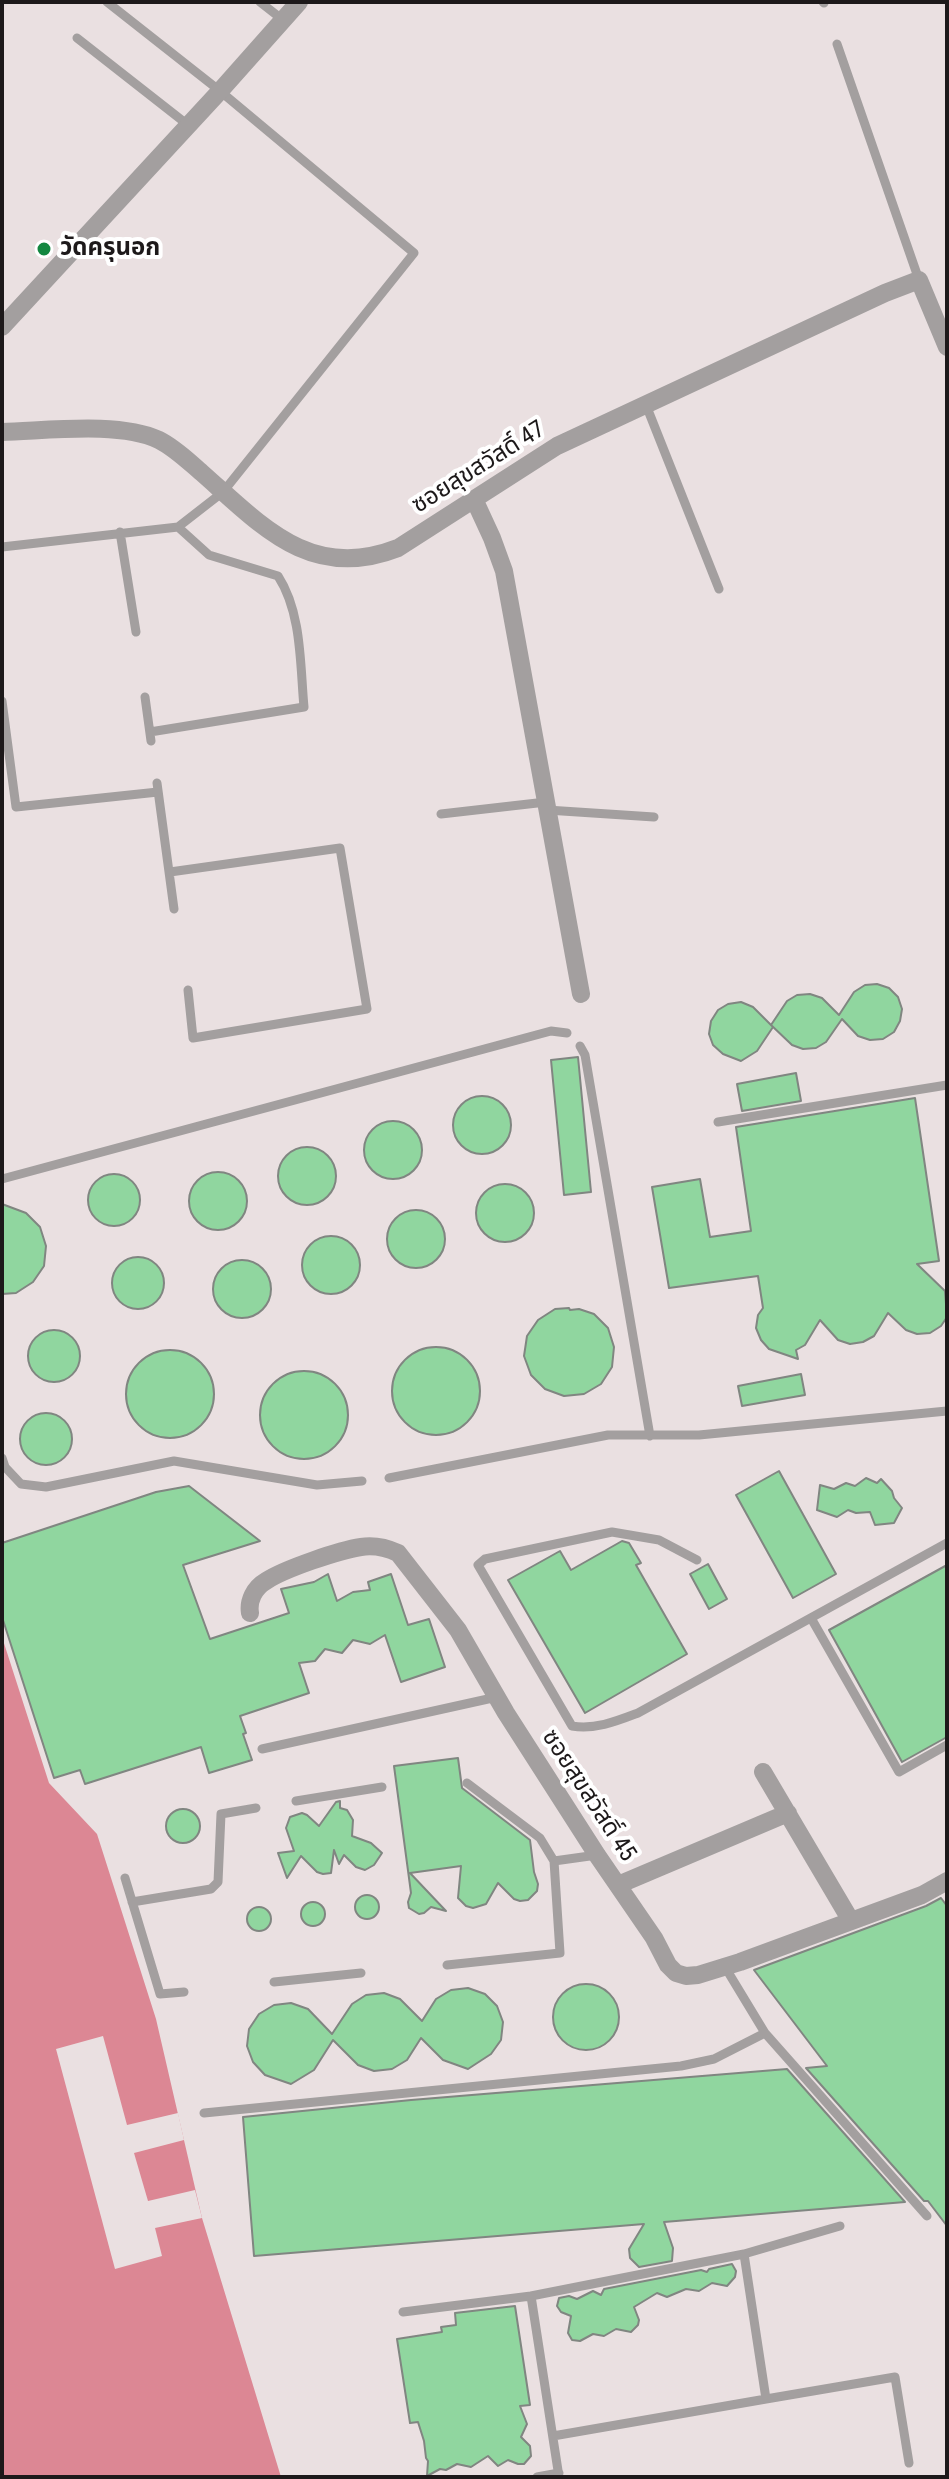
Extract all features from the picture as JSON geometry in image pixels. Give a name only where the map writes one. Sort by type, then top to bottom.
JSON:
[{"type":"street","points":[[2,327],[299,2]]},
{"type":"street","points":[[919,280],[947,347]]},
{"type":"street","name":"ซอยสุขสวัสดิ์ 47","points":[[2,432],[104,429],[145,435],[174,449],[263,527],[290,544],[339,559],[379,555],[398,548],[557,446],[919,280]]},
{"type":"street","points":[[474,499],[504,571],[581,994]]},
{"type":"street","name":"ซอยสุขสวัสดิ์ 45","points":[[250,1613],[249,1604],[264,1581],[345,1550],[364,1546],[386,1548],[398,1553],[458,1630],[597,1855],[676,1973],[686,1976],[725,1967],[922,1895],[947,1881]]},
{"type":"street","points":[[763,1772],[851,1921]]},
{"type":"street","points":[[618,1885],[788,1813]]},
{"type":"lane","points":[[2,547],[178,527],[223,492],[414,253],[220,91],[107,2]]},
{"type":"lane","points":[[260,2],[283,20]]},
{"type":"lane","points":[[77,38],[188,125]]},
{"type":"lane","points":[[837,44],[919,280]]},
{"type":"lane","points":[[646,405],[719,589]]},
{"type":"lane","points":[[145,697],[151,737],[304,707],[295,625],[285,587],[278,576],[209,555],[178,527]]},
{"type":"lane","points":[[120,532],[136,632]]},
{"type":"lane","points":[[2,701],[16,807],[157,787],[174,909]]},
{"type":"lane","points":[[441,814],[547,806],[654,817]]},
{"type":"lane","points":[[170,872],[340,848],[367,1009],[193,1038],[188,990]]},
{"type":"lane","points":[[2,1179],[551,1031],[567,1033]]},
{"type":"lane","points":[[580,1046],[585,1055],[650,1436]]},
{"type":"lane","points":[[718,1122],[947,1085]]},
{"type":"lane","points":[[389,1478],[608,1435],[699,1435],[947,1411]]},
{"type":"lane","points":[[2,1458],[5,1467],[21,1484],[46,1487],[174,1461],[317,1485],[362,1481]]},
{"type":"lane","points":[[697,1560],[659,1540],[612,1532],[485,1559],[478,1565],[572,1726],[585,1728],[638,1713],[947,1543]]},
{"type":"lane","points":[[811,1618],[899,1772],[947,1745]]},
{"type":"lane","points":[[262,1749],[497,1697]]},
{"type":"lane","points":[[447,1965],[560,1953],[554,1861],[540,1838],[467,1783]]},
{"type":"lane","points":[[296,1801],[382,1787]]},
{"type":"lane","points":[[132,1902],[211,1889],[218,1882],[221,1814],[256,1808]]},
{"type":"lane","points":[[554,1861],[597,1855]]},
{"type":"lane","points":[[125,1878],[160,1994],[184,1992]]},
{"type":"lane","points":[[725,1967],[765,2033],[927,2216]]},
{"type":"lane","points":[[274,1982],[361,1973]]},
{"type":"lane","points":[[204,2113],[681,2066],[714,2059],[765,2033]]},
{"type":"lane","points":[[403,2312],[531,2296],[744,2254],[840,2226]]},
{"type":"lane","points":[[744,2254],[766,2399]]},
{"type":"lane","points":[[531,2296],[559,2475],[537,2477]]},
{"type":"lane","points":[[553,2436],[895,2377],[909,2463]]},
{"type":"shaded area","points":[[2,1637],[49,1783],[97,1834],[156,2019],[202,2218],[281,2477],[2,2477]]},
{"type":"pier","points":[[103,2036],[127,2125],[178,2113],[184,2140],[134,2153],[148,2201],[195,2190],[202,2218],[155,2228],[162,2256],[115,2269],[56,2049]]},
{"type":"building","points":[[877,984],[889,988],[898,997],[902,1009],[894,1032],[883,1039],[870,1040],[858,1036],[842,1019],[826,1042],[816,1048],[803,1049],[792,1045],[771,1025],[787,1001],[797,995],[810,994],[822,998],[839,1015],[854,992],[865,985]]},
{"type":"building","points":[[741,1002],[753,1007],[773,1027],[757,1051],[741,1061],[723,1054],[713,1045],[709,1034],[711,1021],[718,1010]]},
{"type":"building","points":[[578,1057],[591,1192],[564,1195],[551,1060]]},
{"type":"building","points":[[796,1073],[801,1101],[742,1111],[737,1084]]},
{"type":"building","points":[[482,1096],[503,1104],[511,1125],[503,1146],[482,1154],[461,1146],[453,1125],[461,1104]]},
{"type":"building","points":[[915,1098],[939,1261],[917,1264],[945,1291],[947,1317],[941,1326],[930,1333],[917,1334],[906,1330],[888,1313],[874,1336],[850,1344],[838,1340],[820,1320],[805,1345],[796,1350],[798,1359],[769,1349],[761,1340],[756,1328],[758,1315],[763,1308],[758,1276],[669,1288],[652,1187],[700,1179],[710,1237],[751,1231],[736,1127]]},
{"type":"building","points":[[393,1121],[414,1129],[422,1150],[414,1171],[393,1179],[372,1171],[364,1150],[372,1129]]},
{"type":"building","points":[[307,1147],[328,1155],[336,1176],[328,1197],[307,1205],[286,1197],[278,1176],[286,1155]]},
{"type":"building","points":[[218,1172],[239,1180],[247,1201],[239,1222],[218,1230],[197,1222],[189,1201],[197,1180]]},
{"type":"building","points":[[114,1174],[132,1182],[140,1200],[132,1218],[114,1226],[96,1218],[88,1200],[96,1182]]},
{"type":"building","points":[[505,1184],[526,1192],[534,1213],[526,1234],[505,1242],[484,1234],[476,1213],[484,1192]]},
{"type":"building","points":[[2,1204],[26,1213],[40,1227],[46,1246],[44,1266],[33,1282],[16,1293],[2,1294]]},
{"type":"building","points":[[416,1210],[437,1218],[445,1239],[437,1260],[416,1268],[395,1260],[387,1239],[395,1218]]},
{"type":"building","points":[[331,1236],[352,1244],[360,1265],[352,1286],[331,1294],[310,1286],[302,1265],[310,1244]]},
{"type":"building","points":[[138,1257],[156,1265],[164,1283],[156,1301],[138,1309],[120,1301],[112,1283],[120,1265]]},
{"type":"building","points":[[242,1260],[263,1268],[271,1289],[263,1310],[242,1318],[221,1310],[213,1289],[221,1268]]},
{"type":"building","points":[[569,1308],[594,1314],[608,1328],[614,1347],[612,1367],[601,1384],[584,1394],[564,1396],[545,1389],[531,1375],[524,1356],[527,1336],[538,1320],[555,1309]]},
{"type":"building","points":[[54,1330],[72,1338],[80,1356],[72,1374],[54,1382],[36,1374],[28,1356],[36,1338]]},
{"type":"building","points":[[436,1347],[461,1354],[473,1366],[480,1391],[473,1416],[461,1428],[436,1435],[411,1428],[399,1416],[392,1391],[399,1366],[411,1354]]},
{"type":"building","points":[[170,1350],[187,1353],[201,1363],[211,1377],[214,1394],[211,1411],[201,1425],[187,1435],[170,1438],[153,1435],[139,1425],[129,1411],[126,1394],[129,1377],[139,1363],[153,1353]]},
{"type":"building","points":[[304,1371],[321,1374],[335,1384],[345,1398],[348,1415],[345,1432],[335,1446],[321,1456],[304,1459],[287,1456],[273,1446],[263,1432],[260,1415],[263,1398],[273,1384],[287,1374]]},
{"type":"building","points":[[801,1374],[805,1395],[742,1406],[738,1386]]},
{"type":"building","points":[[46,1413],[64,1421],[72,1439],[64,1457],[46,1465],[28,1457],[20,1439],[28,1421]]},
{"type":"building","points":[[779,1471],[836,1574],[793,1598],[736,1495]]},
{"type":"building","points":[[866,1478],[877,1483],[881,1479],[892,1491],[902,1508],[894,1523],[875,1525],[870,1512],[848,1510],[837,1517],[817,1510],[820,1485],[834,1489],[846,1483],[855,1486]]},
{"type":"building","points":[[189,1486],[260,1541],[183,1565],[210,1639],[289,1613],[281,1589],[314,1582],[328,1574],[337,1601],[353,1592],[370,1590],[368,1582],[391,1574],[408,1625],[429,1619],[445,1667],[401,1682],[385,1635],[370,1644],[353,1640],[342,1653],[325,1649],[315,1661],[299,1663],[309,1693],[240,1716],[252,1760],[209,1773],[201,1747],[85,1784],[80,1770],[54,1778],[2,1617],[2,1543],[156,1492]]},
{"type":"building","points":[[622,1541],[629,1543],[641,1563],[636,1565],[687,1654],[585,1713],[508,1580],[560,1551],[571,1570]]},
{"type":"building","points":[[708,1564],[727,1599],[709,1609],[690,1574]]},
{"type":"building","points":[[947,1565],[947,1737],[902,1762],[829,1630]]},
{"type":"building","points":[[458,1758],[462,1788],[530,1840],[537,1891],[528,1900],[520,1901],[498,1883],[486,1904],[473,1908],[458,1898],[461,1866],[410,1873],[446,1911],[431,1907],[419,1914],[409,1908],[411,1893],[394,1766]]},
{"type":"building","points":[[340,1801],[340,1808],[347,1810],[353,1820],[352,1836],[371,1843],[382,1853],[374,1865],[365,1870],[356,1867],[344,1855],[339,1864],[334,1850],[331,1873],[317,1872],[301,1856],[287,1878],[278,1853],[294,1851],[286,1828],[290,1817],[302,1813],[319,1826],[336,1802]]},
{"type":"building","points":[[183,1809],[195,1814],[200,1826],[195,1838],[183,1843],[171,1838],[166,1826],[171,1814]]},
{"type":"building","points":[[367,1895],[376,1898],[379,1907],[376,1916],[367,1919],[358,1916],[355,1907],[358,1898]]},
{"type":"building","points":[[941,1898],[947,1906],[947,2226],[928,2201],[924,2201],[806,2068],[827,2066],[754,1970]]},
{"type":"building","points":[[313,1902],[322,1905],[325,1914],[322,1923],[313,1926],[304,1923],[301,1914],[304,1905]]},
{"type":"building","points":[[259,1907],[268,1910],[271,1919],[268,1928],[259,1931],[250,1928],[247,1919],[250,1910]]},
{"type":"building","points":[[579,1984],[593,1984],[605,1989],[614,1998],[619,2017],[617,2030],[610,2041],[593,2050],[579,2050],[567,2045],[558,2036],[553,2024],[553,2010],[558,1998],[567,1989]]},
{"type":"building","points":[[468,1988],[485,1994],[497,2006],[503,2022],[501,2040],[491,2054],[468,2069],[443,2060],[421,2038],[407,2060],[392,2069],[374,2071],[358,2065],[333,2040],[314,2070],[291,2084],[265,2075],[253,2062],[247,2046],[249,2029],[259,2014],[274,2005],[291,2003],[308,2009],[332,2034],[352,2004],[366,1995],[384,1993],[400,1999],[422,2021],[436,1999],[451,1990]]},
{"type":"building","points":[[787,2069],[905,2202],[664,2222],[673,2248],[672,2261],[639,2267],[630,2258],[629,2249],[644,2224],[254,2256],[243,2117]]},
{"type":"building","points":[[732,2264],[735,2277],[727,2286],[712,2283],[699,2291],[686,2289],[667,2297],[657,2293],[634,2307],[639,2320],[631,2332],[616,2329],[604,2336],[593,2334],[580,2341],[572,2340],[568,2333],[571,2316],[561,2312],[557,2306],[559,2298],[569,2296],[577,2299],[593,2291],[601,2295],[604,2289],[701,2270],[707,2272]]},
{"type":"building","points":[[515,2306],[530,2405],[520,2406],[527,2424],[521,2437],[530,2446],[531,2456],[524,2464],[508,2460],[498,2466],[488,2456],[471,2467],[457,2464],[427,2476],[428,2461],[418,2422],[410,2423],[397,2339],[442,2332],[441,2327],[456,2325],[455,2313]]},
{"type":"place","name":"วัดครุนอก","points":[[44,249]]}]
